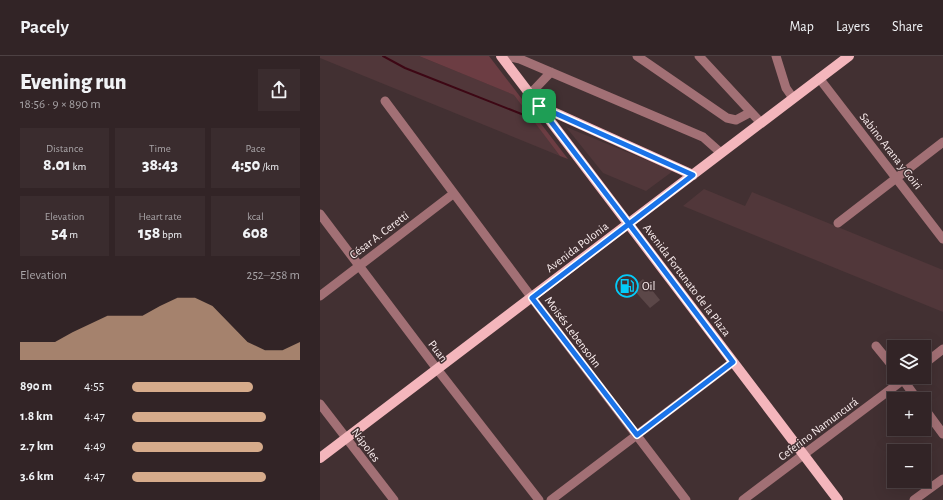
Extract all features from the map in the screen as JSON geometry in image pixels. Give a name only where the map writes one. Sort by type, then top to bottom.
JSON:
[{"type":"main road","name":"Avenida Fortunato de la Plaza","points":[[501,56],[838,500]]},
{"type":"main road","name":"Avenida Polonia","points":[[320,458],[849,56]]},
{"type":"main road","points":[[539,106],[693,175]]},
{"type":"street","points":[[506,56],[520,59],[703,137],[721,153]]},
{"type":"street","points":[[637,56],[727,118],[736,120],[751,112]]},
{"type":"street","points":[[699,56],[761,123]]},
{"type":"street","points":[[776,56],[786,88],[793,98]]},
{"type":"street","points":[[530,94],[551,72]]},
{"type":"street","name":"Sabino Arana y Goiri","points":[[819,78],[943,239]]},
{"type":"street","name":"Moisés Lebensohn","points":[[385,102],[453,194],[686,500]]},
{"type":"street","points":[[838,223],[943,142]]},
{"type":"street","name":"César A. Ceretti","points":[[320,296],[453,194]]},
{"type":"street","name":"Puan","points":[[320,214],[437,369],[539,500]]},
{"type":"street","points":[[876,346],[887,359]]},
{"type":"street","points":[[931,358],[943,349]]},
{"type":"street","points":[[551,500],[733,362]]},
{"type":"street","name":"Ceferino Namuncurá","points":[[743,500],[896,384]]},
{"type":"street","name":"Nápoles","points":[[320,404],[394,500]]},
{"type":"street","points":[[931,418],[943,434]]},
{"type":"street","points":[[914,500],[943,479]]},
{"type":"shaded area","points":[[320,56],[419,56],[515,95],[560,156],[320,58]]},
{"type":"shaded area","points":[[419,56],[489,56],[568,159],[560,156],[514,95]]},
{"type":"shaded area","points":[[566,127],[673,171],[646,191],[603,173]]},
{"type":"shaded area","points":[[704,189],[745,206],[752,192],[943,270],[943,312],[683,206]]},
{"type":"building","points":[[643,279],[660,300],[650,308],[632,288]]},
{"type":"waterway","points":[[383,56],[405,68],[524,115]]},
{"type":"place","name":"Oil","points":[[627,286]]},
{"type":"route","points":[[539,106],[629,224],[532,298],[637,435],[733,362],[629,224],[693,175],[539,106]]}]
